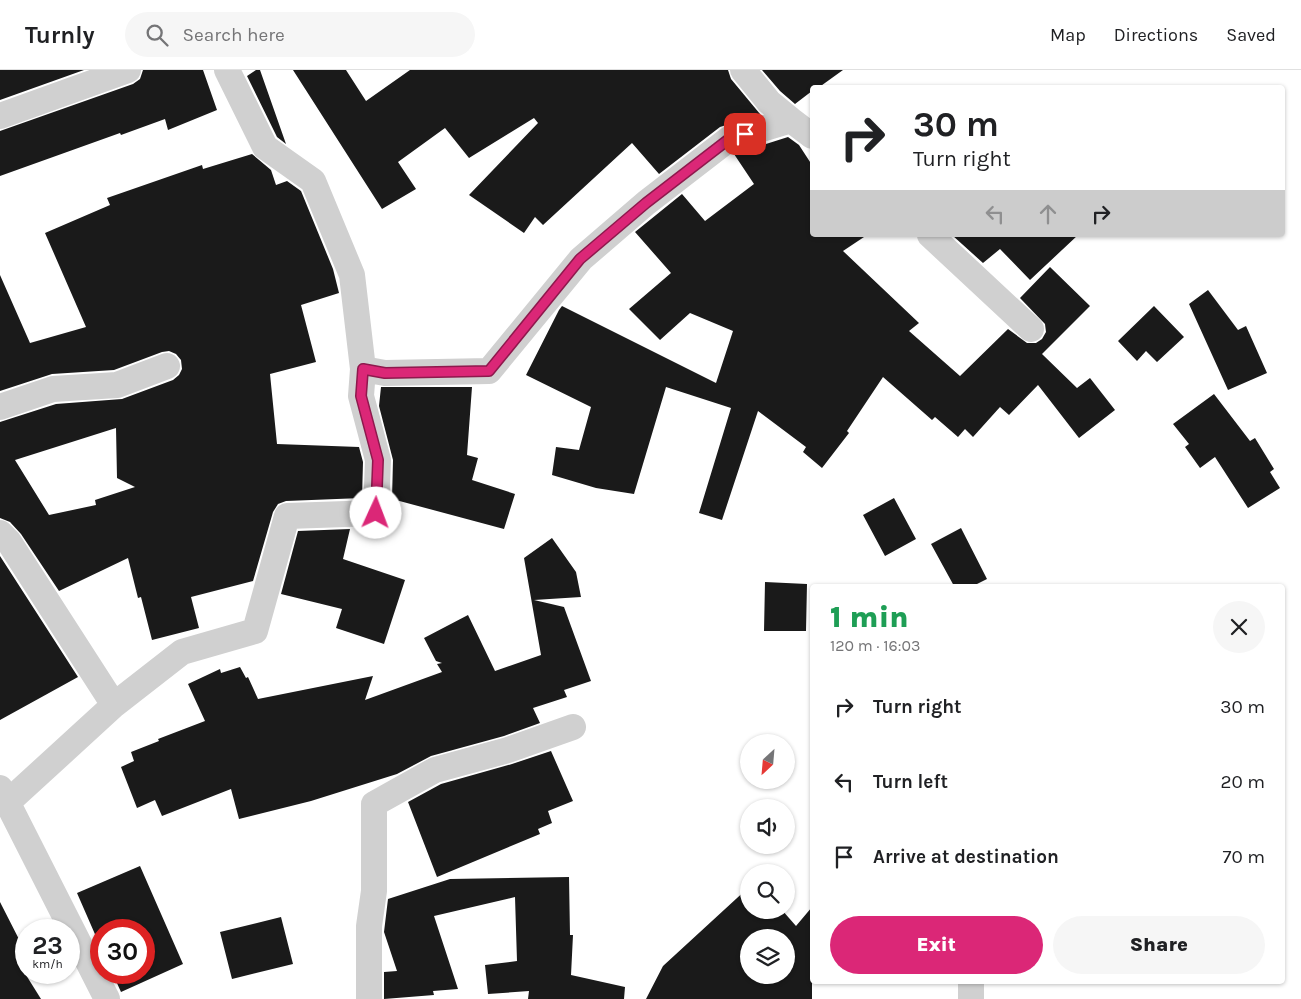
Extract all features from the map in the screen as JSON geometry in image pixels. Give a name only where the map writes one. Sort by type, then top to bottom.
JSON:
[{"type":"street","points":[[0,116],[128,70]]},
{"type":"street","points":[[107,999],[4,796],[114,705],[182,652],[255,631],[287,516],[376,513],[378,460],[361,396],[363,369],[352,275],[313,181],[265,147],[227,70]]},
{"type":"street","points":[[743,70],[769,102],[810,134]]},
{"type":"street","points":[[363,369],[385,373],[489,371],[580,259],[646,203],[729,139],[791,120]]},
{"type":"street","points":[[932,237],[1030,329]]},
{"type":"street","points":[[0,407],[53,389],[118,385],[167,366]]},
{"type":"street","points":[[0,533],[9,542],[114,705]]},
{"type":"street","points":[[369,999],[369,926],[374,891],[374,804],[435,770],[508,750],[573,727]]},
{"type":"street","points":[[971,984],[971,999]]},
{"type":"building","points":[[0,70],[84,70],[0,100]]},
{"type":"building","points":[[143,70],[203,70],[217,110],[168,130],[165,119],[0,176],[0,131],[133,84],[140,79]]},
{"type":"building","points":[[256,70],[260,70],[286,144],[277,137],[247,76]]},
{"type":"building","points":[[293,70],[346,70],[366,101],[410,70],[728,70],[731,79],[760,114],[720,127],[659,174],[632,143],[543,225],[535,217],[524,233],[469,195],[538,123],[534,118],[469,158],[445,128],[398,162],[416,189],[382,209]]},
{"type":"building","points":[[762,70],[843,70],[822,85],[810,85],[810,93],[795,104],[780,91]]},
{"type":"building","points":[[788,137],[799,145],[810,162],[810,237],[864,237],[843,251],[919,323],[909,331],[960,376],[1008,329],[1027,343],[1036,343],[1042,339],[1046,332],[1045,324],[1020,298],[1050,267],[1090,306],[1042,354],[1077,388],[1090,378],[1115,410],[1079,438],[1038,385],[1009,415],[1000,407],[973,437],[965,429],[958,437],[935,417],[932,420],[883,377],[847,431],[849,433],[822,468],[803,452],[806,447],[758,411],[722,520],[699,513],[731,408],[666,387],[634,494],[596,488],[552,475],[556,447],[579,450],[591,407],[526,375],[562,306],[716,383],[733,331],[690,313],[660,340],[629,309],[671,273],[635,232],[682,194],[705,221],[754,184],[734,154]]},
{"type":"building","points":[[252,154],[271,170],[276,185],[287,181],[301,191],[333,269],[339,293],[301,305],[316,362],[270,374],[277,444],[359,447],[363,462],[362,498],[286,501],[278,504],[273,512],[253,581],[191,597],[199,628],[152,640],[141,597],[138,598],[128,558],[59,591],[21,534],[10,522],[0,518],[0,422],[56,404],[122,399],[173,380],[182,369],[181,360],[176,354],[169,351],[162,352],[114,370],[52,374],[0,391],[0,275],[30,343],[86,327],[45,233],[110,205],[107,198],[202,165],[203,169]],"holes":[[[116,428],[117,478],[135,487],[95,500],[96,505],[49,515],[15,460]]]},
{"type":"building","points":[[954,237],[1076,237],[1030,280],[1000,249],[983,263]]},
{"type":"building","points":[[1208,290],[1238,330],[1246,326],[1267,373],[1228,390],[1189,304]]},
{"type":"building","points":[[1154,306],[1184,337],[1157,362],[1146,351],[1137,361],[1118,341]]},
{"type":"building","points":[[381,387],[472,387],[467,455],[478,458],[472,480],[515,494],[504,529],[392,499],[393,460],[379,406]]},
{"type":"building","points":[[1214,394],[1250,441],[1255,438],[1274,469],[1270,472],[1280,488],[1248,508],[1215,457],[1200,468],[1185,447],[1189,444],[1173,424]]},
{"type":"building","points":[[894,498],[916,539],[885,556],[863,515]]},
{"type":"building","points":[[961,528],[987,579],[977,584],[953,584],[931,544]]},
{"type":"building","points":[[350,529],[343,559],[405,580],[384,644],[336,628],[342,609],[281,594],[298,531]]},
{"type":"building","points":[[552,538],[576,572],[581,597],[534,600],[564,607],[591,681],[564,690],[567,697],[533,708],[540,723],[504,736],[431,756],[397,774],[311,801],[239,819],[231,789],[162,816],[155,800],[137,808],[121,767],[134,761],[131,752],[159,741],[158,739],[205,721],[188,684],[220,669],[221,673],[240,667],[246,678],[248,677],[258,699],[373,676],[365,700],[442,672],[437,664],[442,663],[436,661],[424,638],[468,615],[495,671],[541,655],[524,558]]},
{"type":"building","points":[[0,556],[78,677],[0,720]]},
{"type":"building","points":[[765,582],[807,584],[806,631],[764,631]]},
{"type":"building","points":[[551,751],[573,801],[548,811],[552,823],[538,829],[540,834],[437,877],[408,802],[441,784]]},
{"type":"building","points":[[140,866],[183,964],[155,977],[155,919],[90,919],[90,923],[77,893]]},
{"type":"building","points":[[569,877],[570,935],[573,935],[571,975],[625,987],[624,999],[528,999],[529,991],[488,994],[485,965],[517,961],[515,897],[434,916],[458,989],[433,991],[434,995],[384,999],[384,972],[397,971],[384,932],[388,899],[450,879]]},
{"type":"building","points":[[740,895],[740,919],[790,919],[796,926],[810,909],[810,984],[812,984],[812,999],[646,999],[663,966]]},
{"type":"building","points":[[0,902],[15,931],[15,984],[32,984],[41,999],[0,999]]},
{"type":"building","points":[[281,917],[293,964],[232,979],[220,932]]},
{"type":"building","points":[[117,984],[139,984],[121,992]]},
{"type":"route","points":[[376,513],[378,460],[361,396],[363,369],[385,373],[489,371],[580,259],[646,203],[729,139],[745,134]]}]
